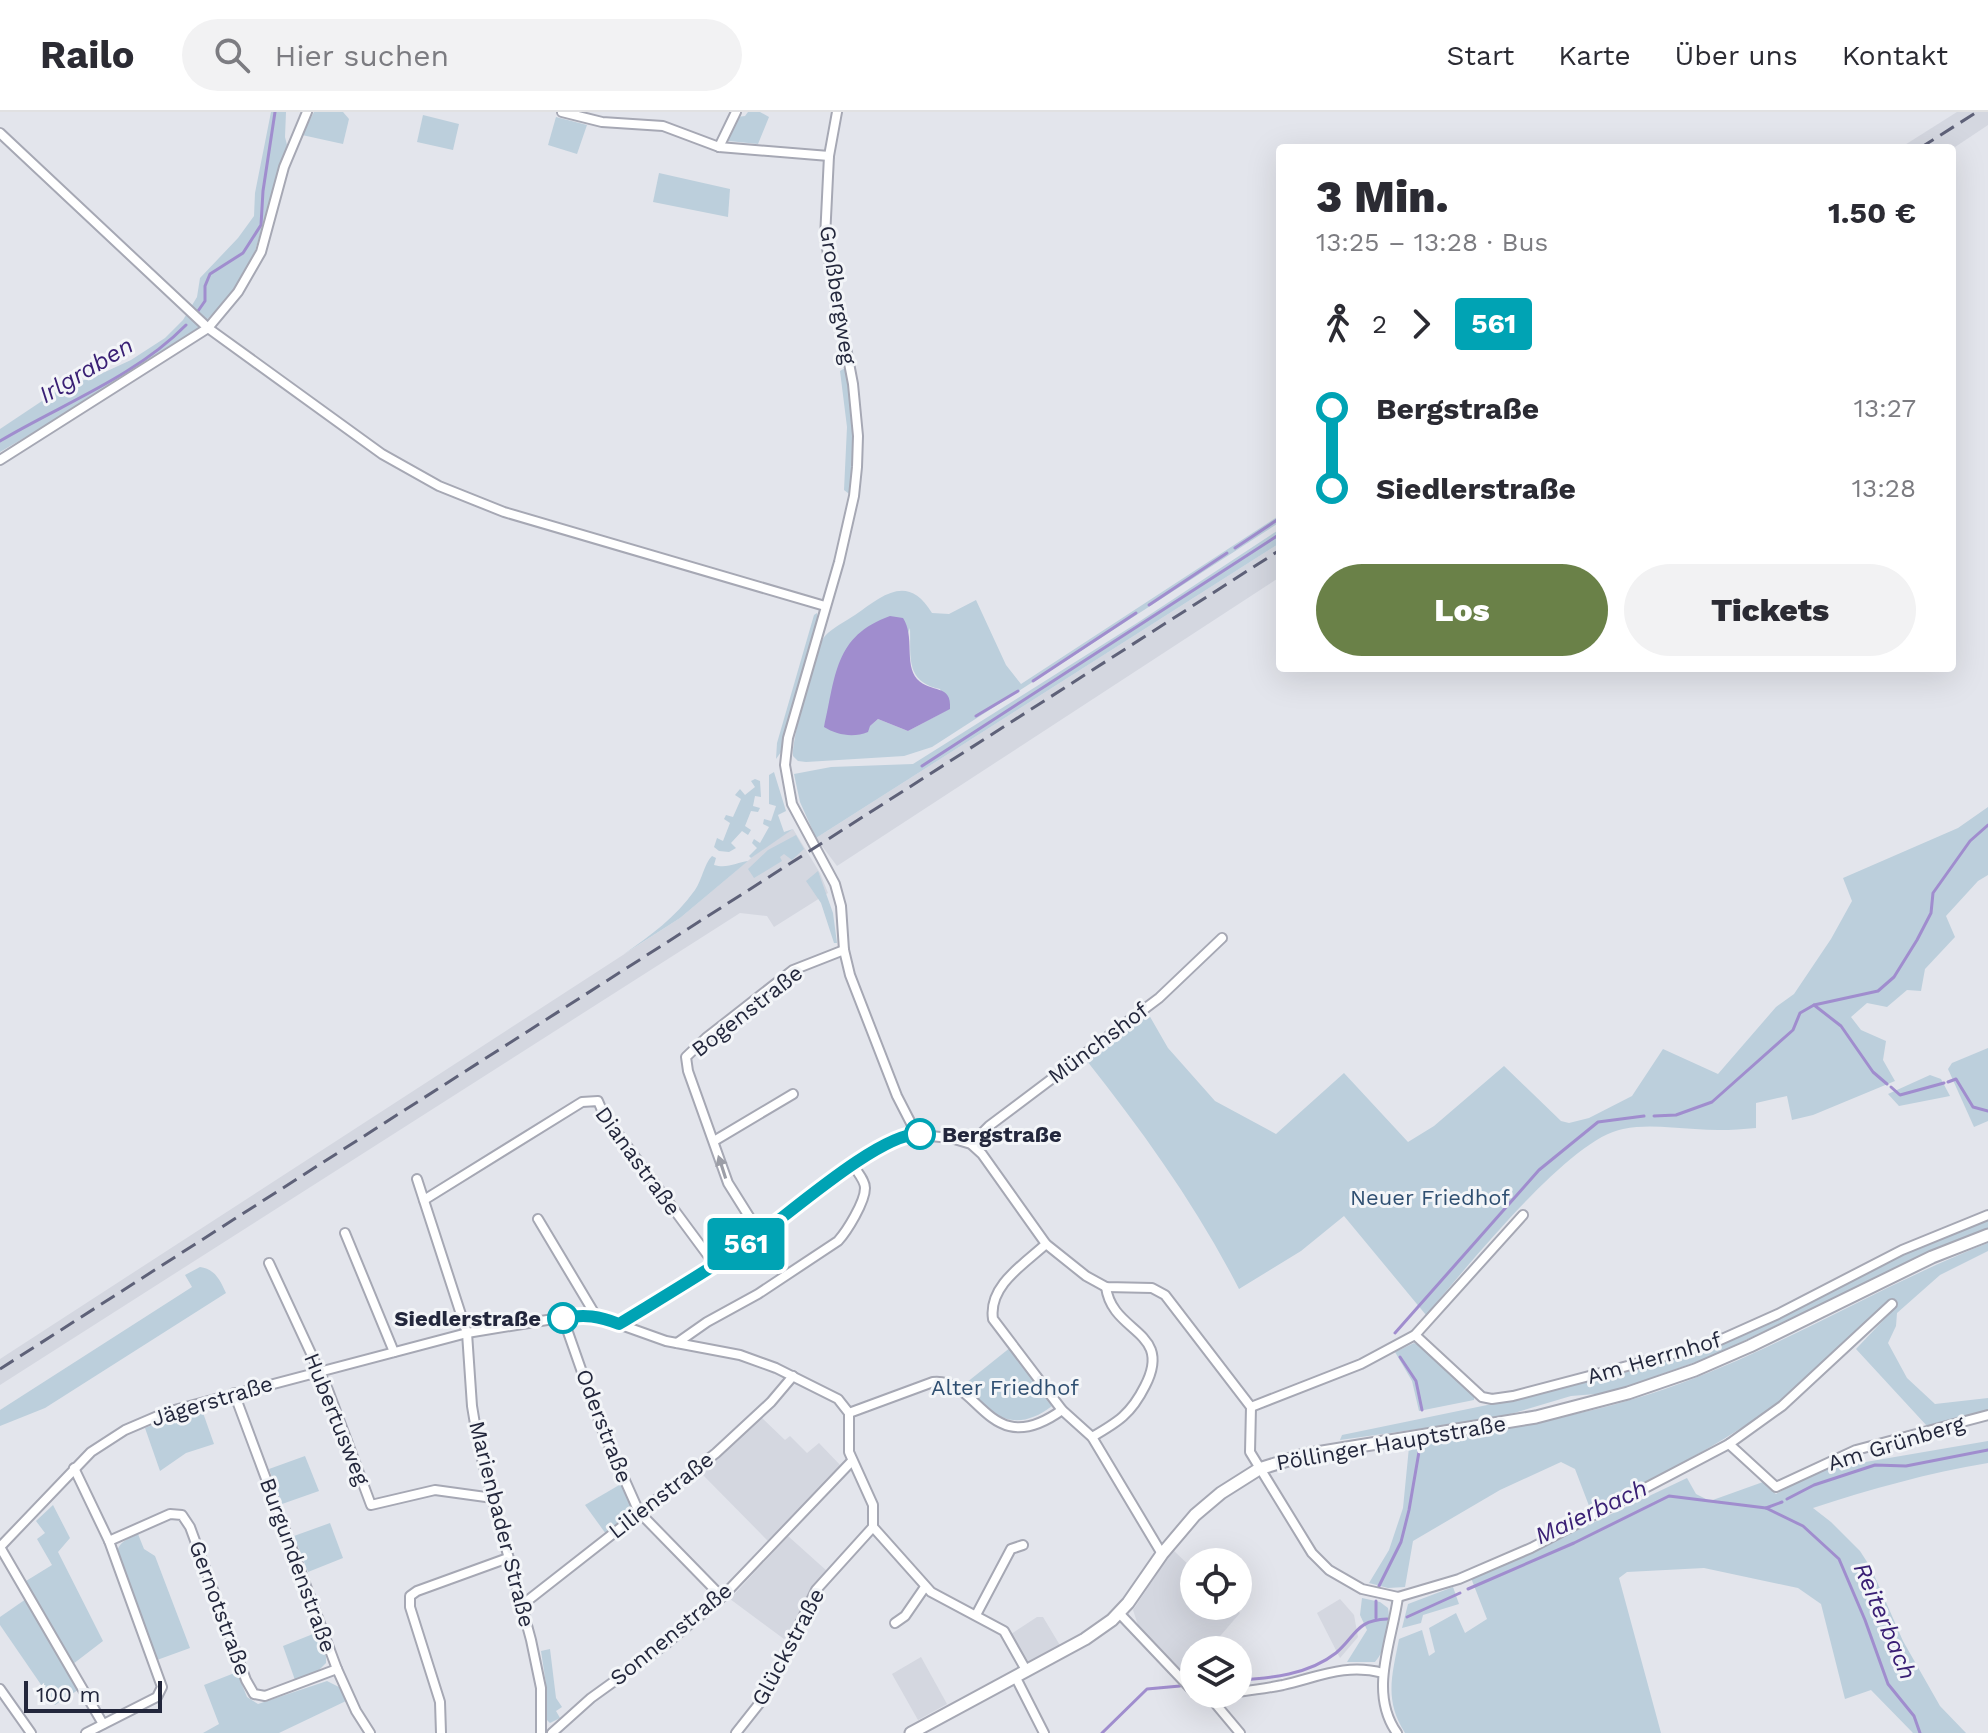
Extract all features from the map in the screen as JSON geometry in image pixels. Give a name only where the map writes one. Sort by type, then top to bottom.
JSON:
[{"type":"street","points":[[0,460],[208,328],[238,292],[257,261],[284,167],[307,112]]},
{"type":"street","points":[[562,112],[602,122],[663,126],[719,147],[829,156]]},
{"type":"street","points":[[719,147],[736,112]]},
{"type":"street","name":"Großbergweg","points":[[837,112],[829,156],[825,238],[853,384],[858,436],[854,496],[785,754],[785,772],[792,804],[838,892],[844,950]]},
{"type":"street","points":[[0,133],[208,328],[382,454],[439,486],[504,512],[825,606]]},
{"type":"street","name":"Münchshof","points":[[971,1144],[989,1126],[1159,998],[1222,938]]},
{"type":"street","points":[[844,950],[874,1040],[916,1133]]},
{"type":"street","name":"Bogenstraße","points":[[760,1234],[728,1183],[688,1071],[686,1057],[793,970],[844,950]]},
{"type":"street","points":[[714,1141],[793,1094]]},
{"type":"street","name":"Dianastraße","points":[[424,1200],[582,1102],[598,1101],[604,1115],[715,1265]]},
{"type":"street","points":[[619,1324],[715,1265],[853,1165],[895,1139],[916,1133],[960,1140],[971,1144],[982,1154],[1046,1244],[1086,1276],[1106,1287],[1152,1288],[1165,1295],[1251,1407],[1249,1449],[1299,1536],[1318,1560],[1362,1589],[1398,1597],[1459,1579],[1531,1548],[1729,1444],[1782,1406],[1892,1304]]},
{"type":"street","points":[[677,1343],[838,1241],[848,1229],[865,1190],[853,1165]]},
{"type":"street","name":"Marienbader Straße","points":[[417,1179],[467,1333],[475,1425],[541,1688],[541,1733]]},
{"type":"street","points":[[1251,1407],[1353,1368],[1415,1335],[1523,1215]]},
{"type":"street","name":"Am Herrnhof","points":[[1415,1335],[1482,1397],[1513,1396],[1711,1344],[1786,1310],[1902,1250],[1988,1215]]},
{"type":"street","points":[[538,1219],[596,1316]]},
{"type":"street","points":[[345,1233],[394,1352]]},
{"type":"street","name":"Pöllinger Hauptstraße","points":[[911,1733],[1085,1639],[1120,1614],[1184,1526],[1207,1505],[1259,1469],[1304,1455],[1536,1417],[1628,1393],[1695,1370],[1750,1346],[1920,1263],[1988,1235]]},
{"type":"street","points":[[1046,1244],[1000,1288],[993,1300],[992,1316],[1062,1410],[1092,1437],[1162,1554]]},
{"type":"street","name":"Hubertusweg","points":[[269,1263],[319,1371],[371,1505],[435,1490],[493,1498]]},
{"type":"street","points":[[1092,1437],[1133,1408],[1152,1373],[1155,1360],[1146,1341],[1113,1308],[1106,1287]]},
{"type":"street","points":[[467,1333],[584,1314],[596,1316],[648,1336],[740,1355],[793,1376],[838,1399],[849,1413],[847,1439],[852,1461],[873,1505],[873,1527],[925,1587],[1004,1631],[1044,1733]]},
{"type":"street","name":"Oderstraße","points":[[563,1318],[602,1429],[639,1512],[722,1597]]},
{"type":"street","name":"Jägerstraße","points":[[0,1547],[74,1468],[99,1446],[125,1430],[167,1412],[467,1333]]},
{"type":"street","name":"Lilienstraße","points":[[522,1605],[716,1453],[771,1402],[793,1376]]},
{"type":"street","points":[[849,1413],[942,1381],[957,1388],[994,1419],[1012,1428],[1031,1425],[1062,1410]]},
{"type":"street","name":"Burgundenstraße","points":[[234,1393],[337,1669],[370,1733]]},
{"type":"street","name":"Am Grünberg","points":[[1729,1444],[1776,1487],[1856,1450],[1988,1415]]},
{"type":"street","name":"Sonnenstraße","points":[[552,1733],[591,1698],[666,1644],[722,1597],[852,1461]]},
{"type":"street","points":[[74,1468],[109,1541],[162,1687],[157,1697],[86,1733]]},
{"type":"street","name":"Gernotstraße","points":[[109,1541],[170,1514],[182,1515],[190,1527],[246,1680],[254,1694],[265,1696],[337,1669]]},
{"type":"street","name":"Glückstraße","points":[[736,1733],[766,1695],[816,1590],[873,1527]]},
{"type":"street","points":[[976,1615],[1011,1549],[1023,1545]]},
{"type":"street","points":[[0,1547],[103,1724]]},
{"type":"street","points":[[441,1733],[440,1702],[410,1607],[410,1596],[508,1558]]},
{"type":"street","points":[[895,1623],[905,1616],[925,1587]]},
{"type":"street","points":[[1397,1733],[1385,1708],[1383,1673],[1398,1597]]},
{"type":"street","points":[[1120,1614],[1180,1675]]},
{"type":"street","points":[[1252,1690],[1281,1686],[1334,1670],[1360,1669],[1383,1673]]},
{"type":"street","points":[[0,1689],[31,1733]]},
{"type":"street","points":[[1220,1708],[1240,1733]]},
{"type":"shaded area","points":[[1957,112],[1988,112],[1988,125],[1956,146],[1906,144]]},
{"type":"shaded area","points":[[1276,546],[1276,580],[837,866],[816,838]]},
{"type":"shaded area","points":[[890,616],[903,618],[907,625],[913,673],[923,684],[948,695],[950,709],[908,731],[878,719],[868,732],[857,735],[840,734],[824,727],[835,675],[848,646],[872,624]]},
{"type":"shaded area","points":[[793,829],[820,873],[828,893],[774,927],[767,916],[740,913],[0,1385],[0,1359],[680,918],[762,849]]},
{"type":"shaded area","points":[[762,1418],[785,1440],[790,1436],[807,1453],[819,1443],[842,1467],[769,1542],[701,1473]]},
{"type":"shaded area","points":[[788,1536],[827,1571],[803,1603],[789,1636],[784,1639],[730,1599]]},
{"type":"shaded area","points":[[1173,1550],[1180,1557],[1180,1620],[1234,1620],[1220,1636],[1180,1636],[1180,1670],[1139,1628],[1133,1610]]},
{"type":"shaded area","points":[[1340,1599],[1354,1615],[1358,1637],[1340,1658],[1317,1613]]},
{"type":"shaded area","points":[[1037,1617],[1043,1617],[1061,1647],[1028,1661],[1011,1634]]},
{"type":"shaded area","points":[[921,1657],[947,1704],[918,1720],[892,1674]]},
{"type":"green space","points":[[271,112],[286,112],[287,145],[255,251],[231,296],[191,335],[101,393],[0,452],[0,429],[66,385],[92,378],[131,360],[165,338],[183,320],[197,297],[200,278],[254,216],[255,193]]},
{"type":"green space","points":[[314,112],[343,112],[349,119],[343,144],[302,135]]},
{"type":"green space","points":[[748,112],[760,112],[769,117],[758,144],[729,141],[726,137],[737,117],[745,116]]},
{"type":"green space","points":[[423,115],[459,124],[453,150],[417,142]]},
{"type":"green space","points":[[556,117],[587,125],[577,154],[548,145]]},
{"type":"green space","points":[[659,173],[730,189],[728,217],[653,202]]},
{"type":"green space","points":[[845,368],[848,371],[854,429],[851,492],[848,493],[844,490],[847,427],[840,371]]},
{"type":"green space","points":[[1276,518],[1276,525],[932,747],[904,756],[806,762],[798,761],[793,756],[805,694],[825,636],[885,595],[904,591],[923,601],[932,613],[949,614],[976,600],[1006,665],[1021,684]],"holes":[[[910,628],[915,674],[929,686],[940,689],[949,709],[908,731],[878,719],[870,726]]]},
{"type":"green space","points":[[1276,532],[1276,546],[816,838],[800,802],[794,774],[831,767],[913,764]]},
{"type":"green space","points":[[817,613],[819,621],[781,752],[776,759],[777,743]]},
{"type":"green space","points":[[774,772],[786,811],[778,815],[784,832],[793,829],[751,858],[749,856],[757,848],[752,843],[754,839],[760,843],[769,827],[763,824],[764,819],[771,821],[776,806],[769,804],[769,775]]},
{"type":"green space","points":[[751,781],[760,781],[761,797],[755,796],[753,806],[760,808],[758,812],[751,811],[745,826],[751,830],[748,835],[742,831],[731,843],[736,848],[729,852],[719,851],[714,847],[717,838],[723,841],[730,823],[724,819],[726,815],[733,817],[741,799],[735,795],[740,789],[745,795],[755,787]]},
{"type":"green space","name":"Neuer Friedhof","points":[[1988,807],[1988,875],[1978,881],[1946,916],[1955,937],[1925,969],[1921,991],[1907,990],[1887,1007],[1867,1003],[1851,1017],[1861,1030],[1886,1041],[1883,1060],[1895,1081],[1813,1115],[1792,1120],[1787,1096],[1756,1103],[1756,1128],[1641,1127],[1623,1129],[1601,1138],[1575,1156],[1518,1209],[1426,1315],[1344,1216],[1301,1251],[1239,1289],[1169,1171],[1087,1061],[1149,1015],[1168,1048],[1215,1101],[1276,1134],[1344,1073],[1408,1142],[1434,1126],[1504,1066],[1561,1121],[1569,1123],[1589,1118],[1632,1096],[1663,1049],[1718,1074],[1776,1007],[1794,994],[1831,939],[1852,901],[1843,878],[1958,828]]},
{"type":"green space","points":[[796,835],[804,849],[792,860],[784,854],[780,857],[782,861],[754,878],[748,869],[768,850]]},
{"type":"green space","points":[[712,856],[716,858],[714,865],[719,866],[748,861],[680,918],[624,954],[671,918],[695,890]]},
{"type":"green space","points":[[818,871],[833,913],[837,943],[834,943],[821,903],[806,881]]},
{"type":"green space","points":[[1988,1048],[1988,1121],[1974,1127],[1948,1069],[1952,1063]]},
{"type":"green space","points":[[1930,1075],[1941,1079],[1950,1096],[1899,1106],[1888,1094]]},
{"type":"green space","points":[[1988,1219],[1988,1229],[1879,1276],[1710,1357],[1608,1393],[1571,1396],[1497,1418],[1340,1440],[1342,1435],[1540,1394],[1695,1354],[1757,1328],[1902,1254]]},
{"type":"green space","points":[[1988,1243],[1988,1251],[1940,1275],[1897,1313],[1896,1326],[1888,1343],[1907,1378],[1935,1404],[1988,1398],[1988,1412],[1927,1426],[1856,1349],[1894,1309],[1897,1302],[1893,1299],[1788,1395],[1741,1428],[1667,1471],[1591,1511],[1575,1469],[1561,1462],[1500,1490],[1413,1541],[1405,1587],[1388,1588],[1369,1583],[1389,1550],[1403,1508],[1409,1447],[1570,1415],[1665,1389],[1747,1356]]},
{"type":"green space","points":[[200,1267],[213,1273],[226,1293],[45,1408],[0,1426],[0,1410],[192,1287],[185,1275]]},
{"type":"green space","points":[[1414,1343],[1474,1395],[1474,1400],[1419,1411],[1412,1381],[1395,1352]]},
{"type":"green space","name":"Alter Friedhof","points":[[1011,1347],[1052,1406],[1026,1419],[1014,1420],[993,1413],[961,1387]]},
{"type":"green space","points":[[202,1410],[214,1444],[186,1453],[160,1471],[145,1428]]},
{"type":"green space","points":[[1988,1441],[1988,1463],[1900,1482],[1813,1508],[1860,1551],[1871,1568],[1903,1641],[1940,1706],[1966,1733],[1913,1733],[1871,1690],[1845,1699],[1821,1604],[1798,1588],[1704,1568],[1627,1572],[1619,1578],[1661,1733],[1405,1733],[1398,1721],[1392,1688],[1399,1639],[1422,1630],[1429,1656],[1435,1652],[1429,1628],[1456,1613],[1465,1633],[1487,1619],[1471,1578],[1687,1478],[1696,1494],[1710,1501],[1763,1482],[1776,1494],[1819,1470]]},
{"type":"green space","points":[[305,1456],[319,1491],[282,1504],[269,1469]]},
{"type":"green space","points":[[621,1484],[634,1511],[606,1534],[585,1505]]},
{"type":"green space","points":[[53,1505],[70,1538],[58,1552],[103,1641],[73,1664],[26,1581],[52,1565],[37,1539],[45,1533],[36,1521]]},
{"type":"green space","points":[[330,1523],[343,1558],[308,1572],[294,1536]]},
{"type":"green space","points":[[138,1534],[144,1549],[155,1556],[190,1648],[157,1660],[117,1555],[121,1544]]},
{"type":"green space","points":[[1453,1587],[1459,1604],[1423,1615],[1421,1623],[1402,1628],[1408,1604]]},
{"type":"green space","points":[[1362,1598],[1380,1602],[1388,1608],[1387,1636],[1375,1662],[1347,1662],[1367,1630],[1360,1615]]},
{"type":"green space","points":[[26,1599],[78,1690],[55,1705],[0,1625],[0,1617]]},
{"type":"green space","points":[[318,1632],[326,1663],[318,1671],[295,1680],[283,1646]]},
{"type":"green space","points":[[550,1649],[556,1698],[562,1707],[556,1711],[560,1718],[550,1723],[547,1720],[541,1651]]},
{"type":"green space","points":[[237,1672],[247,1697],[258,1704],[327,1681],[341,1688],[346,1701],[279,1733],[203,1733],[219,1724],[204,1685]]},
{"type":"waterway","name":"Irlgraben","points":[[198,311],[205,301],[205,286],[210,274],[243,253],[261,225],[275,112]]},
{"type":"waterway","name":"Irlgraben","points":[[0,441],[121,375],[186,325]]},
{"type":"waterway","points":[[1235,548],[1276,521]]},
{"type":"waterway","points":[[922,766],[1276,537]]},
{"type":"waterway","points":[[1149,605],[1227,553]]},
{"type":"waterway","points":[[1033,681],[1136,613]]},
{"type":"waterway","points":[[976,716],[1018,691]]},
{"type":"waterway","points":[[1654,1116],[1676,1115],[1712,1102],[1793,1030],[1800,1013],[1814,1005],[1878,991],[1894,977],[1917,940],[1931,913],[1933,893],[1970,841],[1988,825]]},
{"type":"waterway","points":[[1814,1005],[1841,1026],[1873,1072],[1887,1084]]},
{"type":"waterway","points":[[1948,1082],[1956,1079],[1973,1107],[1988,1111]]},
{"type":"waterway","points":[[1891,1087],[1900,1095],[1944,1083]]},
{"type":"waterway","points":[[1395,1333],[1539,1170],[1598,1122],[1644,1116]]},
{"type":"waterway","points":[[1400,1357],[1416,1381],[1422,1410]]},
{"type":"waterway","points":[[1379,1586],[1401,1542],[1420,1446]]},
{"type":"waterway","name":"Maierbach","points":[[1787,1499],[1814,1485],[1875,1465],[1906,1466],[1988,1450]]},
{"type":"waterway","name":"Maierbach","points":[[1468,1589],[1574,1543],[1669,1496],[1766,1508],[1782,1502]]},
{"type":"waterway","name":"Reiterbach","points":[[1766,1508],[1803,1526],[1839,1559],[1888,1684],[1914,1716],[1920,1733]]},
{"type":"waterway","name":"Maierbach","points":[[1407,1617],[1460,1593]]},
{"type":"waterway","points":[[1376,1601],[1376,1618]]},
{"type":"waterway","name":"Maierbach","points":[[1252,1679],[1314,1666],[1336,1653],[1369,1622],[1387,1619]]},
{"type":"waterway","name":"Maierbach","points":[[1102,1733],[1147,1689],[1180,1686]]},
{"type":"railway","points":[[1926,144],[1977,112]]},
{"type":"railway","points":[[0,1369],[1276,553]]},
{"type":"bus line","name":"561","points":[[563,1318],[584,1314],[619,1324],[748,1243],[853,1165],[904,1135],[920,1134]]},
{"type":"place","name":"Bergstraße","points":[[920,1134]]},
{"type":"place","name":"Siedlerstraße","points":[[563,1318]]}]
